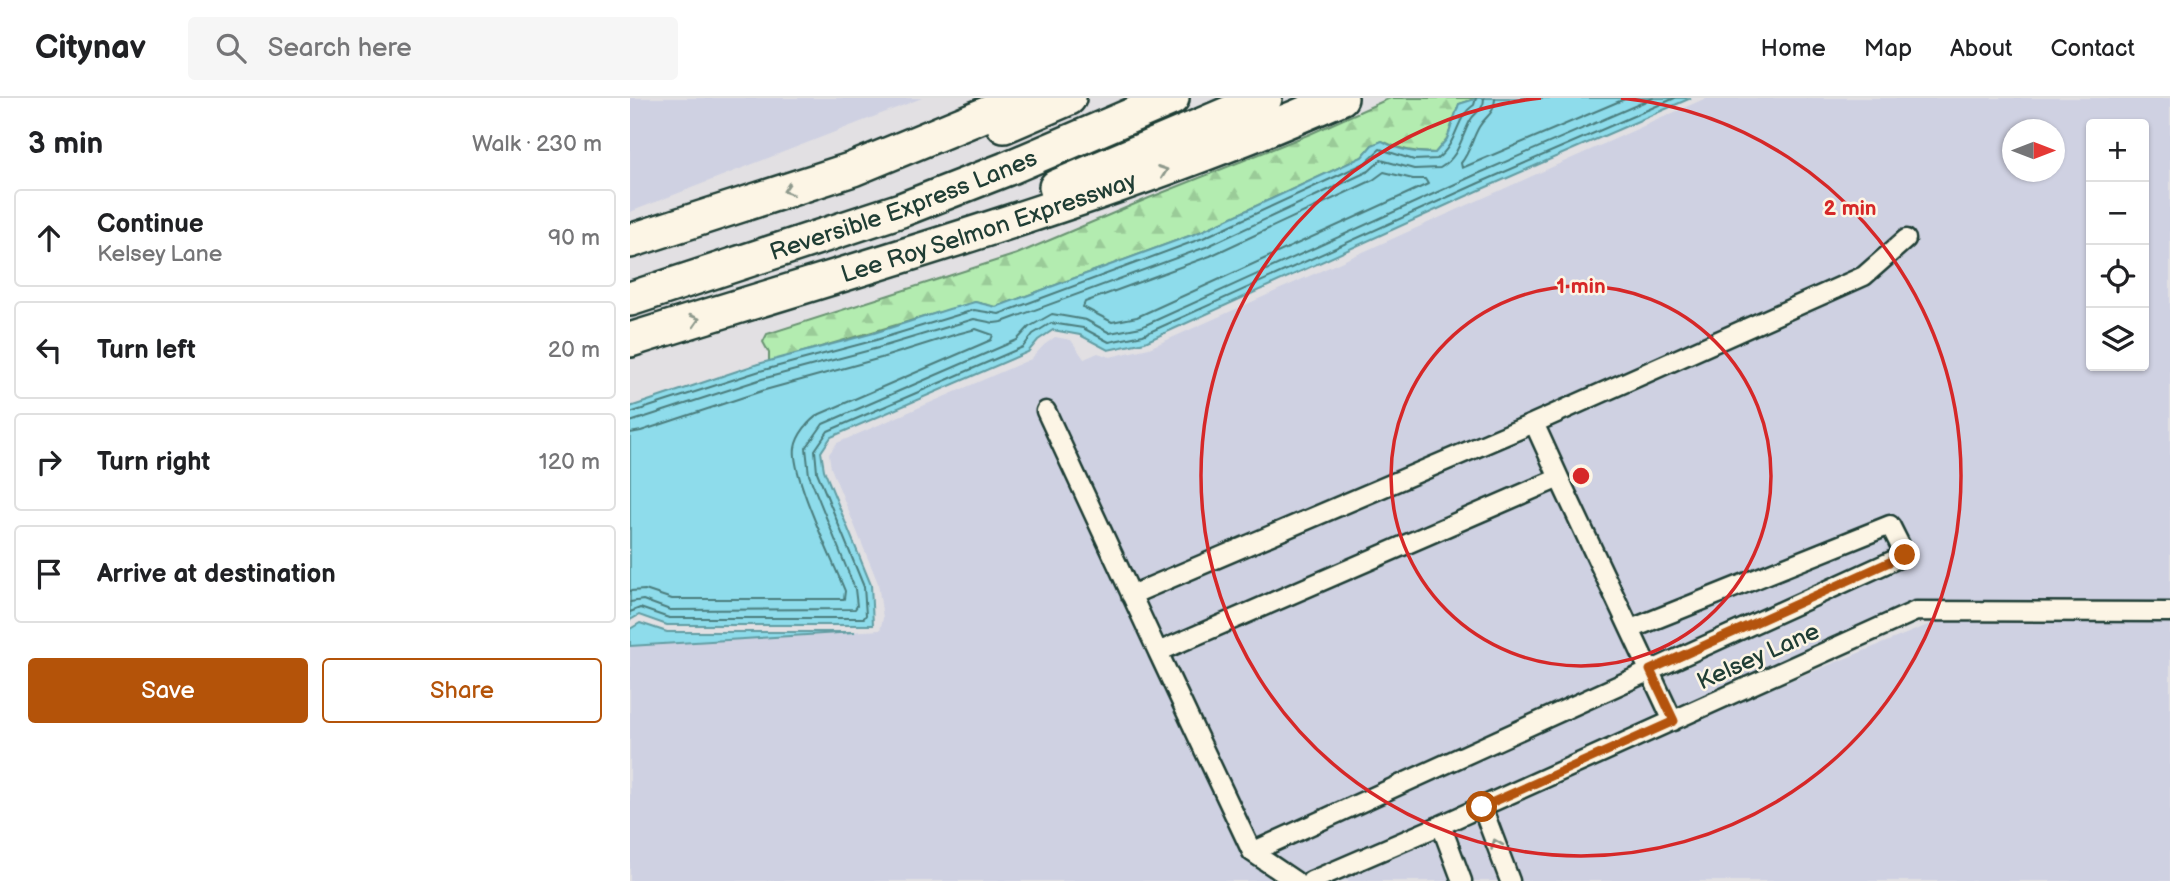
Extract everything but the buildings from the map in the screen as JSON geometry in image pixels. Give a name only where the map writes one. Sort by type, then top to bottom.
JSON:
[{"type":"highway","points":[[630,241],[853,169],[1025,98]]},
{"type":"highway","points":[[853,169],[928,155],[1069,98]]},
{"type":"highway","name":"Reversible Express Lanes","points":[[630,299],[901,210],[1006,169],[1171,98]]},
{"type":"highway","points":[[982,230],[1001,214],[1022,202],[1265,98]]},
{"type":"highway","name":"Lee Roy Selmon Expressway","points":[[630,340],[1168,169],[1340,98]]},
{"type":"street","points":[[1131,595],[1534,423],[1864,276],[1906,239]]},
{"type":"street","points":[[1046,411],[1252,852],[1294,881]]},
{"type":"street","points":[[1534,423],[1674,721]]},
{"type":"street","points":[[1158,652],[1559,478]]},
{"type":"street","points":[[1252,852],[1905,555],[1890,525],[1631,629]]},
{"type":"street","name":"Kelsey Lane","points":[[1311,881],[1482,807],[1916,611],[2170,612]]},
{"type":"street","points":[[1482,807],[1510,881]]},
{"type":"street","points":[[1441,825],[1462,881]]},
{"type":"shaded area","points":[[630,98],[922,98],[630,212]]},
{"type":"shaded area","points":[[1706,98],[2170,98],[2170,604],[1916,603],[1678,709],[1662,674],[1909,562],[1913,551],[1899,522],[1887,518],[1635,618],[1546,426],[1868,283],[1918,239],[1906,227],[1859,269],[1530,415],[1136,584],[1051,401],[1034,406],[1240,849],[1248,863],[1251,861],[1279,881],[630,881],[630,646],[880,630],[883,618],[878,583],[831,468],[829,454],[837,443],[1031,359],[1055,337],[1071,340],[1084,359],[1098,353],[1110,357],[1149,348]]},
{"type":"shaded area","points":[[1529,434],[1548,474],[1163,641],[1143,599]]},
{"type":"shaded area","points":[[1555,489],[1638,666],[1257,841],[1170,656]]},
{"type":"shaded area","points":[[1886,536],[1893,551],[1655,659],[1642,633]]},
{"type":"shaded area","points":[[1943,619],[2170,620],[2170,881],[1520,881],[1493,811],[1712,712]]},
{"type":"shaded area","points":[[1645,682],[1662,717],[1302,876],[1269,853]]},
{"type":"shaded area","points":[[1477,819],[1501,881],[1472,881],[1453,829]]},
{"type":"shaded area","points":[[1436,837],[1452,881],[1332,881]]},
{"type":"green space","points":[[1390,98],[1478,98],[1459,104],[1447,139],[1435,153],[1408,150],[1382,141],[1372,145],[1362,157],[1200,232],[996,307],[975,302],[769,362],[769,353],[763,342],[767,334],[1017,254],[1310,134]]},
{"type":"water","points":[[1478,98],[1691,98],[1482,189],[1145,342],[1108,350],[1080,335],[1053,330],[1038,340],[1028,352],[831,437],[821,452],[824,470],[871,585],[873,625],[667,625],[639,615],[630,620],[630,407],[758,364],[874,333],[949,309],[975,302],[996,307],[1200,232],[1362,157],[1372,145],[1382,141],[1408,151],[1435,153],[1447,139],[1459,104]]},
{"type":"water","points":[[640,623],[667,632],[855,632],[630,646],[630,629]]},
{"type":"route","points":[[1482,807],[1674,721],[1650,670],[1905,555]]}]
